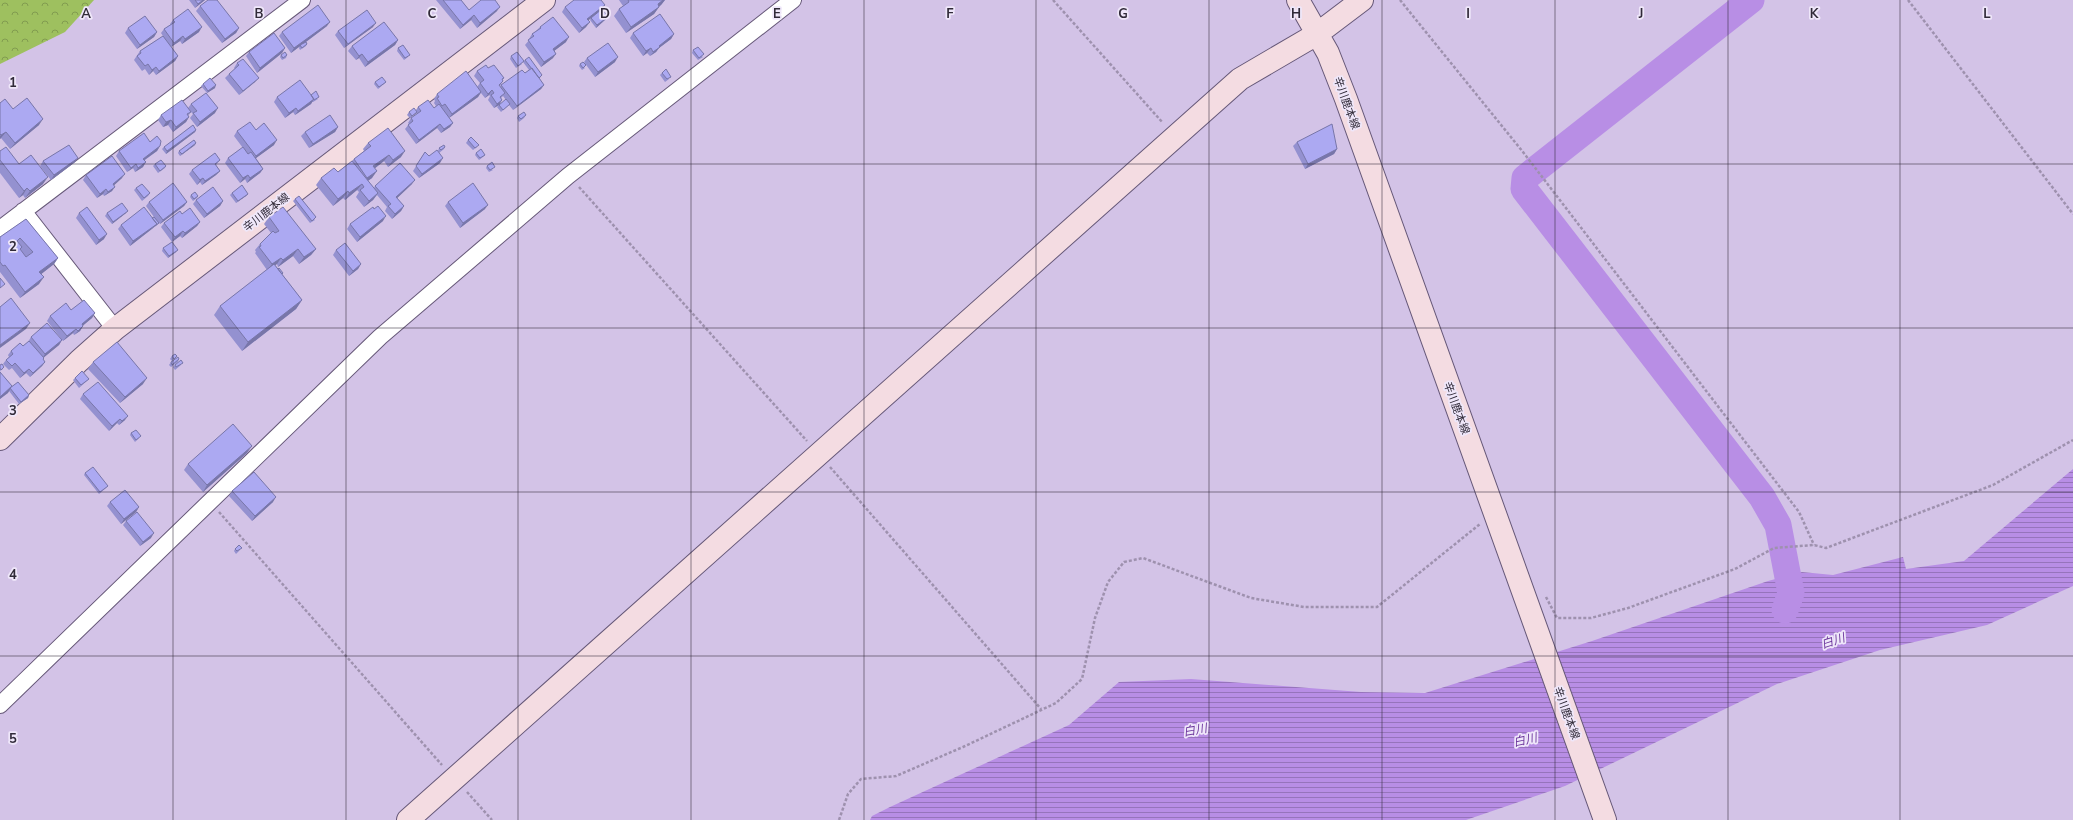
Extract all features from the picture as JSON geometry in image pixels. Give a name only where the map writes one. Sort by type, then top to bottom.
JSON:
[{"type":"main road","name":"辛川鹿本線","points":[[0,439],[79,361],[115,329],[544,0]]},
{"type":"main road","name":"辛川鹿本線","points":[[1298,0],[1328,53],[1346,99],[1603,814]]},
{"type":"main road","points":[[408,820],[998,297],[1175,136],[1240,80],[1317,34],[1362,0]]},
{"type":"street","points":[[0,229],[302,0]]},
{"type":"street","points":[[0,705],[380,337],[568,176],[793,0]]},
{"type":"street","points":[[23,211],[115,329]]},
{"type":"path","points":[[1053,0],[1175,136]]},
{"type":"path","points":[[1400,0],[1523,152],[1799,512],[1814,545]]},
{"type":"path","points":[[1908,0],[2073,214]]},
{"type":"path","points":[[568,176],[819,455],[1041,709]]},
{"type":"path","points":[[1546,596],[1556,618],[1591,618],[1628,608],[1735,569],[1774,548],[1814,545],[1826,548],[1993,485],[2073,440]]},
{"type":"path","points":[[210,501],[492,820]]},
{"type":"path","points":[[839,820],[848,794],[862,779],[896,776],[963,747],[1056,703],[1082,679],[1095,618],[1105,589],[1108,582],[1124,562],[1143,558],[1251,598],[1304,607],[1377,607],[1495,512]]},
{"type":"green space","points":[[0,0],[94,0],[65,32],[0,64]]},
{"type":"water","name":"白川","points":[[2073,469],[2073,586],[1987,625],[1880,650],[1777,684],[1565,786],[1466,820],[870,820],[872,816],[890,807],[1069,725],[1119,682],[1191,679],[1361,692],[1425,693],[1592,641],[1768,581],[1802,572],[1833,575],[1903,557],[1906,569],[1964,561]]},
{"type":"building","points":[[195,0],[203,0],[198,4]]},
{"type":"building","points":[[208,0],[217,0],[239,28],[225,39],[200,6]]},
{"type":"building","points":[[443,0],[461,0],[469,10],[481,0],[495,0],[500,7],[480,23],[474,15],[463,25]]},
{"type":"building","points":[[574,0],[601,0],[605,5],[587,19],[590,22],[582,28],[565,7]]},
{"type":"building","points":[[628,0],[663,0],[658,4],[659,7],[631,27],[619,9],[629,2]]},
{"type":"building","points":[[318,5],[330,22],[294,48],[282,32]]},
{"type":"building","points":[[188,9],[202,27],[185,39],[183,36],[174,43],[164,29],[175,22],[173,20]]},
{"type":"building","points":[[602,9],[608,17],[597,25],[591,18]]},
{"type":"building","points":[[367,10],[376,23],[348,44],[338,31]]},
{"type":"building","points":[[660,14],[674,34],[653,52],[651,48],[646,51],[633,33]]},
{"type":"building","points":[[145,16],[157,32],[140,45],[128,28]]},
{"type":"building","points":[[553,17],[569,37],[553,49],[556,54],[544,62],[528,40],[534,36],[532,34]]},
{"type":"building","points":[[384,22],[398,40],[368,62],[362,54],[359,56],[352,46]]},
{"type":"building","points":[[274,33],[285,48],[260,68],[249,52]]},
{"type":"building","points":[[163,36],[178,56],[159,71],[156,67],[152,70],[148,64],[145,66],[137,56],[141,53],[140,51]]},
{"type":"building","points":[[306,42],[307,44],[302,48],[300,45]]},
{"type":"building","points":[[608,43],[618,57],[598,72],[587,58]]},
{"type":"building","points":[[403,45],[410,55],[405,58],[398,48]]},
{"type":"building","points":[[698,47],[704,54],[699,58],[693,50]]},
{"type":"building","points":[[285,52],[287,55],[283,58],[281,55]]},
{"type":"building","points":[[517,52],[524,61],[518,66],[511,56]]},
{"type":"building","points":[[529,57],[542,75],[539,78],[525,60]]},
{"type":"building","points":[[243,59],[259,78],[243,91],[229,74],[239,65],[237,63]]},
{"type":"building","points":[[583,62],[586,65],[583,68],[580,64]]},
{"type":"building","points":[[486,65],[488,68],[494,65],[504,78],[499,85],[505,93],[500,97],[502,100],[497,104],[491,95],[494,93],[492,90],[488,94],[480,83],[484,80],[477,71]]},
{"type":"building","points":[[532,68],[544,85],[517,106],[501,85],[522,70],[525,73]]},
{"type":"building","points":[[666,69],[671,77],[667,79],[662,73]]},
{"type":"building","points":[[466,71],[481,92],[452,114],[445,104],[442,106],[437,98],[439,97],[437,94]]},
{"type":"building","points":[[382,77],[386,82],[379,87],[375,82]]},
{"type":"building","points":[[210,78],[216,85],[208,91],[203,84]]},
{"type":"building","points":[[300,80],[314,99],[298,111],[296,108],[289,113],[277,97]]},
{"type":"building","points":[[316,91],[319,97],[314,100],[311,95]]},
{"type":"building","points":[[206,93],[218,108],[200,122],[193,113],[197,111],[191,104]]},
{"type":"building","points":[[27,98],[43,119],[15,143],[6,132],[1,135],[0,134],[0,103],[5,99],[13,109]]},
{"type":"building","points":[[506,99],[510,104],[503,110],[499,105]]},
{"type":"building","points":[[182,100],[191,112],[187,114],[189,117],[176,127],[171,120],[166,122],[161,115]]},
{"type":"building","points":[[428,100],[434,108],[439,104],[453,123],[444,129],[440,124],[419,140],[408,125],[413,121],[411,118],[421,111],[418,107]]},
{"type":"building","points":[[414,108],[417,112],[412,116],[409,112]]},
{"type":"building","points":[[524,112],[526,115],[521,119],[518,116]]},
{"type":"building","points":[[330,115],[338,127],[313,144],[305,132]]},
{"type":"building","points":[[250,122],[256,130],[264,123],[277,140],[256,156],[237,131]]},
{"type":"building","points":[[1332,124],[1337,149],[1308,164],[1297,142]]},
{"type":"building","points":[[193,125],[196,130],[167,151],[164,147]]},
{"type":"building","points":[[388,128],[405,151],[393,160],[389,155],[373,166],[377,171],[367,178],[354,159],[371,146],[368,143]]},
{"type":"building","points":[[144,133],[150,142],[157,136],[161,141],[160,146],[143,159],[146,162],[138,168],[136,164],[131,168],[119,151]]},
{"type":"building","points":[[471,137],[479,145],[475,148],[468,140]]},
{"type":"building","points":[[194,140],[196,143],[182,154],[179,151]]},
{"type":"building","points":[[69,145],[78,158],[54,175],[43,161]]},
{"type":"building","points":[[444,145],[445,147],[441,150],[439,148]]},
{"type":"building","points":[[6,147],[19,164],[31,155],[48,177],[30,191],[27,188],[24,191],[0,160],[0,151]]},
{"type":"building","points":[[243,147],[248,154],[251,152],[263,169],[250,178],[248,175],[243,178],[228,158]]},
{"type":"building","points":[[481,149],[485,155],[480,158],[476,153]]},
{"type":"building","points":[[437,150],[443,158],[422,174],[416,166],[425,152],[429,156]]},
{"type":"building","points":[[215,153],[220,160],[215,164],[220,171],[205,181],[203,178],[200,180],[192,170]]},
{"type":"building","points":[[112,156],[125,174],[113,184],[115,187],[108,192],[106,189],[100,194],[86,175]]},
{"type":"building","points":[[161,160],[166,166],[160,171],[155,164]]},
{"type":"building","points":[[352,161],[378,193],[369,201],[360,190],[364,187],[362,184],[349,193],[348,191],[338,199],[321,178],[334,168],[338,172]]},
{"type":"building","points":[[492,162],[495,167],[490,170],[487,166]]},
{"type":"building","points":[[400,163],[415,180],[396,197],[404,206],[395,214],[388,206],[391,204],[375,186]]},
{"type":"building","points":[[173,183],[187,202],[163,220],[149,202]]},
{"type":"building","points":[[473,183],[488,205],[463,223],[448,202]]},
{"type":"building","points":[[142,184],[150,193],[144,198],[136,188]]},
{"type":"building","points":[[242,185],[248,194],[238,201],[232,193]]},
{"type":"building","points":[[213,187],[223,201],[207,214],[196,200]]},
{"type":"building","points":[[195,192],[198,196],[194,199],[191,195]]},
{"type":"building","points":[[299,196],[316,217],[312,221],[295,199]]},
{"type":"building","points":[[122,203],[128,211],[113,222],[107,213]]},
{"type":"building","points":[[378,206],[386,216],[360,237],[350,224],[373,207],[374,209]]},
{"type":"building","points":[[87,207],[107,234],[99,240],[79,213]]},
{"type":"building","points":[[144,207],[157,224],[133,241],[121,225]]},
{"type":"building","points":[[283,207],[316,249],[304,257],[298,249],[283,260],[281,258],[272,264],[259,247],[261,246],[260,244],[273,231],[275,233],[279,231],[269,217]]},
{"type":"building","points":[[190,208],[200,222],[185,233],[183,231],[175,237],[164,223],[180,211],[182,214]]},
{"type":"building","points":[[154,217],[159,223],[155,226],[157,224],[152,218]]},
{"type":"building","points":[[26,219],[58,258],[39,272],[44,277],[25,292],[5,265],[3,266],[0,262],[0,237]],"holes":[[[20,238],[33,252],[26,257],[20,249],[22,247],[17,241]]]},
{"type":"building","points":[[172,242],[178,250],[169,256],[163,248]]},
{"type":"building","points":[[345,243],[361,264],[353,271],[336,250]]},
{"type":"building","points":[[274,264],[302,300],[248,342],[220,306]]},
{"type":"building","points":[[0,278],[5,284],[0,288]]},
{"type":"building","points":[[11,298],[30,323],[0,345],[0,307]]},
{"type":"building","points":[[84,300],[95,313],[82,324],[83,326],[78,331],[76,329],[67,336],[50,316],[66,303],[71,310]]},
{"type":"building","points":[[47,323],[62,340],[45,354],[31,337]]},
{"type":"building","points":[[29,341],[44,358],[43,359],[45,362],[33,373],[29,369],[24,373],[15,363],[12,366],[6,360],[13,354],[11,351],[20,343],[23,346]]},
{"type":"building","points":[[117,342],[147,378],[125,397],[93,362]]},
{"type":"building","points":[[175,354],[177,356],[174,359],[172,356]]},
{"type":"building","points":[[178,357],[179,359],[172,365],[171,362]]},
{"type":"building","points":[[181,360],[183,363],[176,367],[175,365]]},
{"type":"building","points":[[2,364],[4,367],[1,370],[0,365]]},
{"type":"building","points":[[82,371],[89,379],[81,385],[75,378]]},
{"type":"building","points":[[0,372],[12,386],[0,397]]},
{"type":"building","points":[[18,382],[29,395],[21,402],[10,388]]},
{"type":"building","points":[[98,382],[128,416],[122,421],[120,419],[112,426],[83,394]]},
{"type":"building","points":[[233,424],[252,446],[207,485],[188,464]]},
{"type":"building","points":[[136,430],[141,436],[136,440],[131,433]]},
{"type":"building","points":[[93,467],[108,486],[100,492],[85,473]]},
{"type":"building","points":[[254,472],[276,497],[255,516],[232,491]]},
{"type":"building","points":[[125,490],[139,507],[124,519],[110,502]]},
{"type":"building","points":[[137,512],[154,533],[143,542],[126,521]]},
{"type":"building","points":[[239,545],[242,548],[237,551],[235,549]]},
{"type":"waterway","points":[[1751,0],[1525,178],[1524,189],[1762,497],[1778,525],[1791,593],[1785,610]]}]
